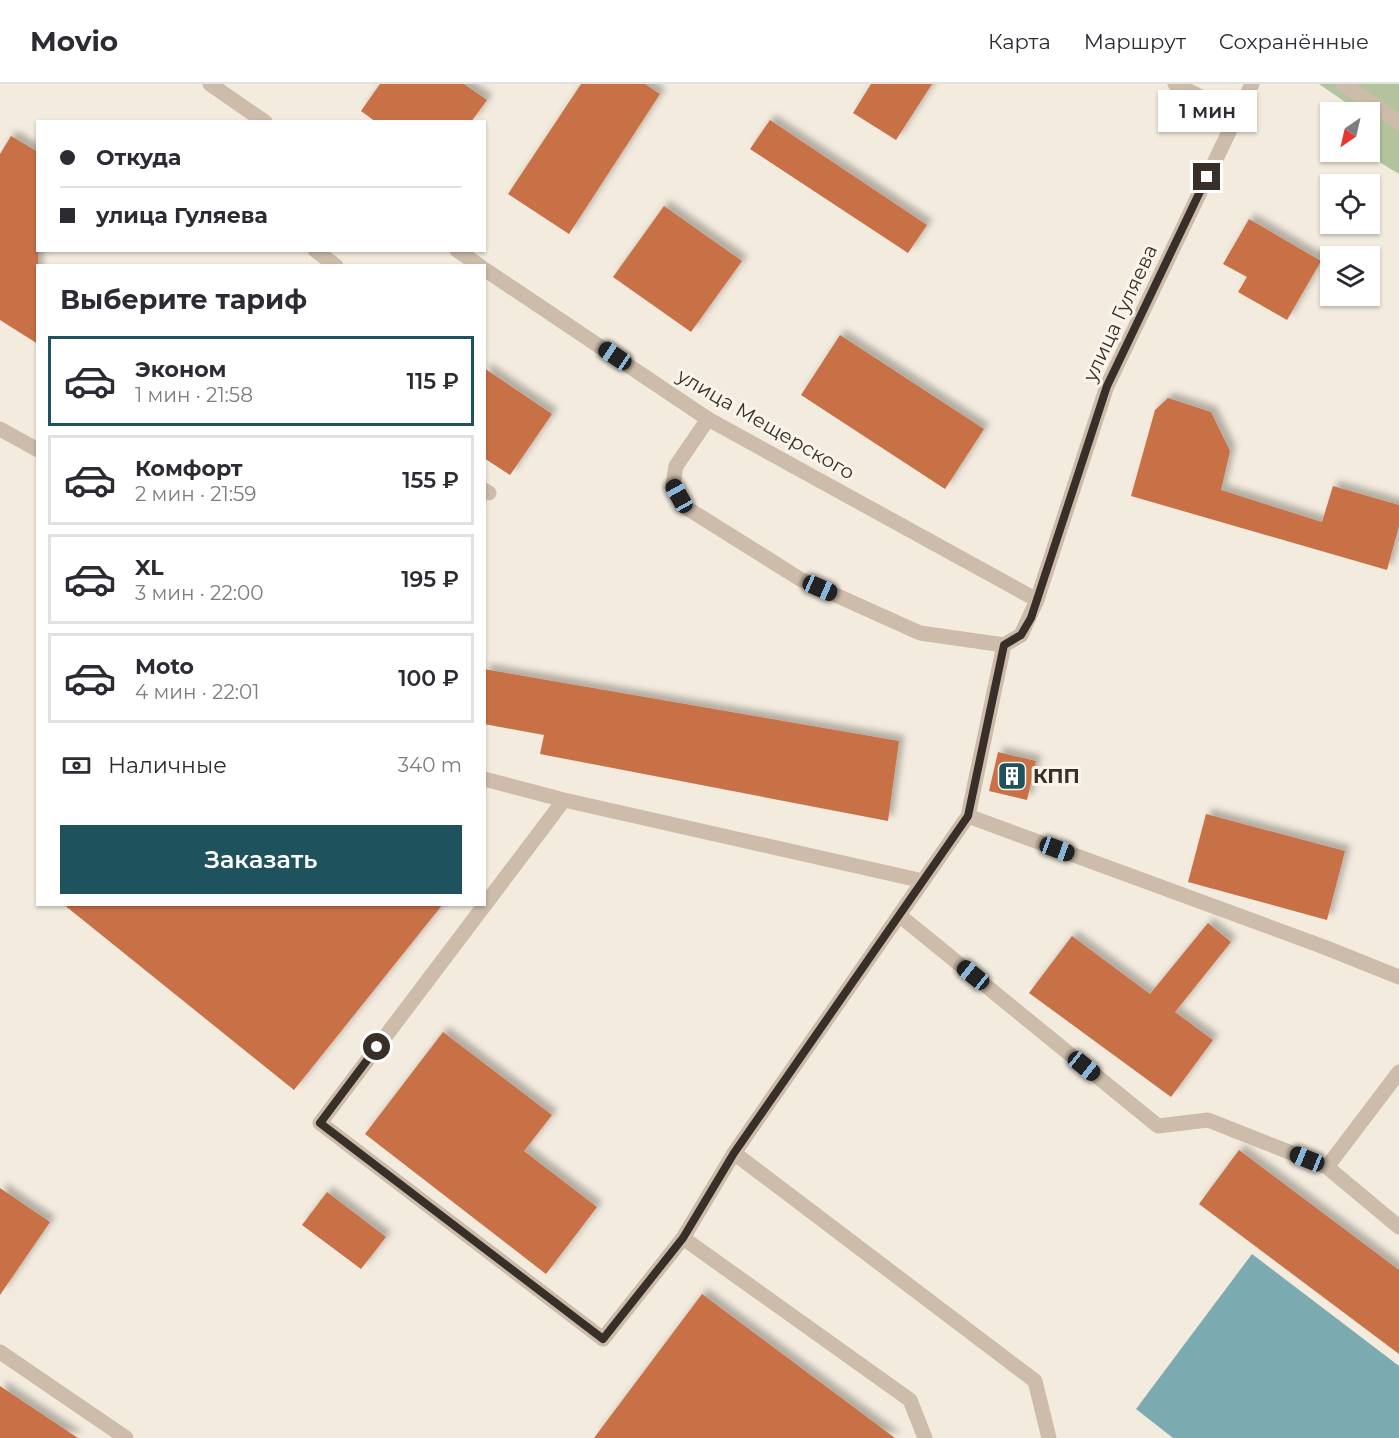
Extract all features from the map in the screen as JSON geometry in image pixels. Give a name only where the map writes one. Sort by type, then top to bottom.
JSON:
[{"type":"street","points":[[210,84],[263,120]]},
{"type":"street","points":[[1176,84],[1237,114]]},
{"type":"street","name":"улица Гуляева","points":[[1004,645],[1021,635],[1037,600],[1107,386],[1252,84]]},
{"type":"street","points":[[1343,84],[1399,122]]},
{"type":"street","points":[[318,252],[333,264]]},
{"type":"street","points":[[461,252],[477,264]]},
{"type":"street","name":"улица Мещерского","points":[[486,270],[708,419],[1037,600]]},
{"type":"street","points":[[484,906],[320,1123],[603,1339],[683,1238],[734,1153],[968,816],[1004,645],[920,633],[800,579],[685,507],[673,485],[676,466],[708,419]]},
{"type":"street","points":[[0,429],[36,449]]},
{"type":"street","points":[[486,780],[564,800],[923,881]]},
{"type":"street","points":[[486,903],[564,800]]},
{"type":"street","points":[[968,816],[1324,947],[1399,977]]},
{"type":"street","points":[[899,915],[1158,1126],[1208,1120],[1327,1167],[1399,1227]]},
{"type":"street","points":[[1327,1167],[1399,1072]]},
{"type":"street","points":[[734,1153],[1035,1381],[1049,1438]]},
{"type":"street","points":[[683,1238],[910,1400],[925,1438]]},
{"type":"street","points":[[0,1352],[126,1438]]},
{"type":"green space","points":[[1319,84],[1399,84],[1399,174],[1380,162],[1380,102],[1345,102]]},
{"type":"water","points":[[1252,1254],[1399,1366],[1399,1438],[1173,1438],[1136,1409]]},
{"type":"building","points":[[380,84],[464,84],[487,100],[472,120],[373,120],[361,111]]},
{"type":"building","points":[[581,84],[645,84],[660,94],[569,234],[508,194]]},
{"type":"building","points":[[871,84],[932,84],[896,140],[853,113]]},
{"type":"building","points":[[770,120],[927,225],[908,253],[750,149]]},
{"type":"building","points":[[11,136],[36,151],[38,264],[36,264],[36,343],[0,320],[0,154]]},
{"type":"building","points":[[664,206],[742,261],[691,332],[613,277]]},
{"type":"building","points":[[1249,219],[1320,260],[1287,320],[1238,292],[1247,277],[1223,264]]},
{"type":"building","points":[[840,335],[984,429],[945,489],[801,395]]},
{"type":"building","points":[[486,369],[552,414],[510,475],[486,459]]},
{"type":"building","points":[[1168,398],[1211,412],[1230,451],[1221,490],[1322,522],[1333,486],[1399,505],[1399,526],[1387,570],[1131,496],[1155,410]]},
{"type":"building","points":[[486,669],[899,741],[888,821],[540,754],[544,735],[486,724]]},
{"type":"building","name":"КПП","points":[[998,752],[1036,761],[1027,800],[989,791]]},
{"type":"building","points":[[1206,814],[1345,851],[1327,920],[1188,882]]},
{"type":"building","points":[[65,906],[441,906],[294,1090]]},
{"type":"building","points":[[1208,923],[1231,942],[1175,1012],[1213,1040],[1171,1097],[1029,993],[1072,936],[1150,994]]},
{"type":"building","points":[[443,1032],[552,1115],[524,1151],[597,1207],[546,1274],[365,1134]]},
{"type":"building","points":[[1239,1150],[1399,1270],[1399,1354],[1199,1204]]},
{"type":"building","points":[[0,1188],[50,1222],[0,1295]]},
{"type":"building","points":[[327,1192],[386,1237],[361,1269],[302,1225]]},
{"type":"building","points":[[702,1294],[895,1438],[594,1438]]},
{"type":"building","points":[[0,1386],[78,1438],[0,1438]]},
{"type":"place","name":"КПП","points":[[1012,776]]},
{"type":"route","points":[[377,1047],[320,1123],[603,1339],[683,1238],[734,1153],[968,816],[1004,645],[1021,635],[1031,618],[1107,386],[1207,177]]}]
